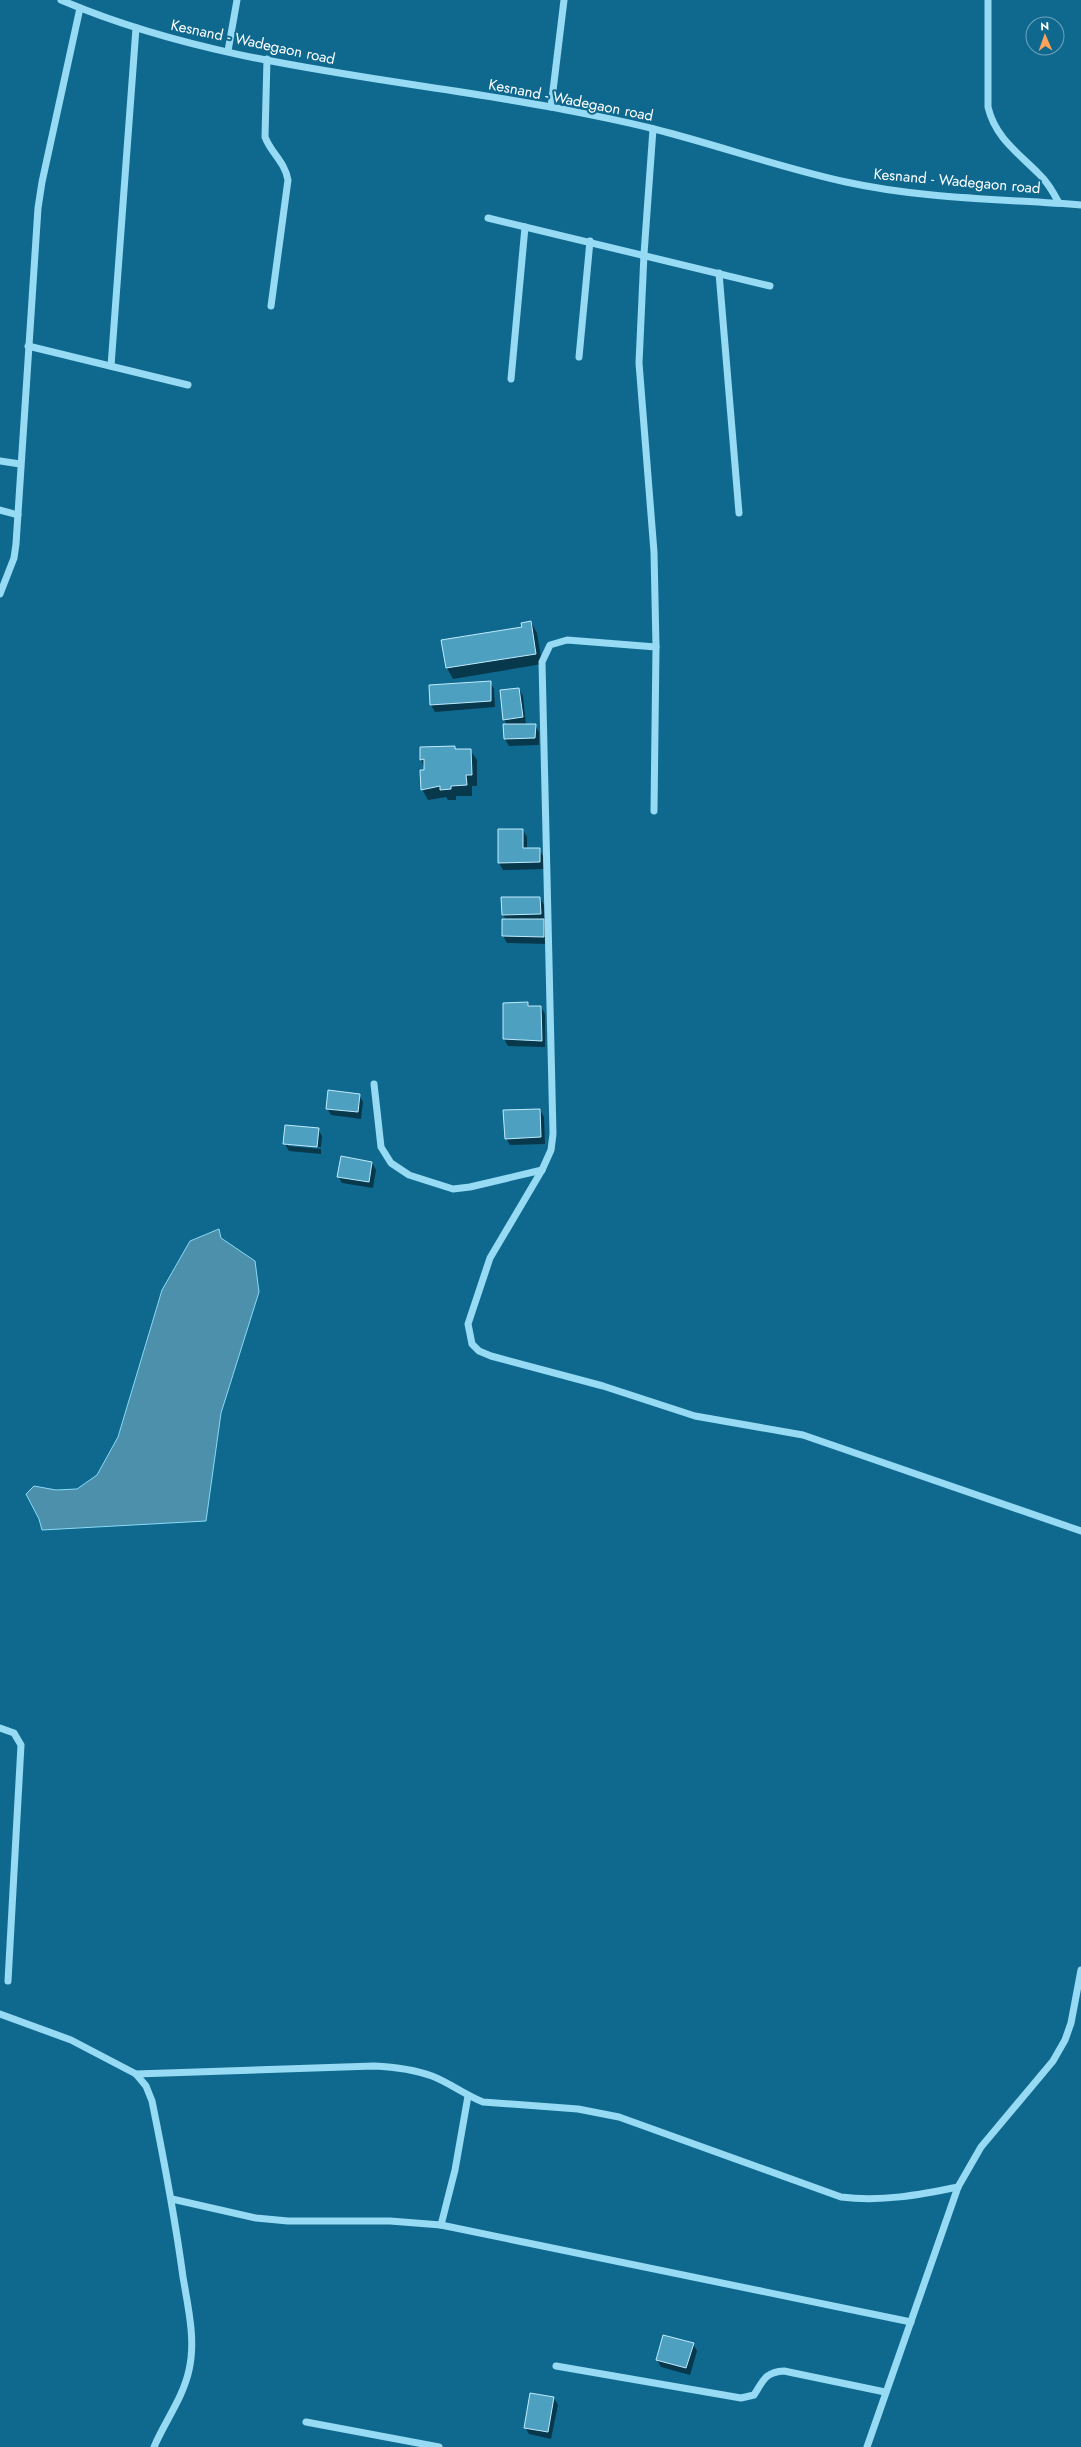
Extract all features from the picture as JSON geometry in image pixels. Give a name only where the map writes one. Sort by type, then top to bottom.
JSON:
[{"type":"street","name":"Kesnand - Wadegaon road","points":[[61,0],[136,28],[228,51],[329,72],[551,107],[653,129],[848,183],[915,193],[1081,205]]},
{"type":"street","points":[[228,51],[237,0]]},
{"type":"street","points":[[551,107],[564,0]]},
{"type":"street","points":[[988,0],[988,107],[991,118],[995,129],[1008,146],[1039,173],[1060,203]]},
{"type":"street","points":[[0,594],[14,558],[28,346],[42,182],[80,8]]},
{"type":"street","points":[[111,366],[136,28]]},
{"type":"street","points":[[267,59],[265,137],[269,147],[284,165],[288,180],[271,306]]},
{"type":"street","points":[[653,129],[644,254],[639,363],[654,552],[656,647],[654,811]]},
{"type":"street","points":[[488,218],[644,254],[770,286]]},
{"type":"street","points":[[511,379],[525,226]]},
{"type":"street","points":[[579,357],[590,242]]},
{"type":"street","points":[[719,273],[739,513]]},
{"type":"street","points":[[28,346],[188,385]]},
{"type":"street","points":[[0,461],[20,464]]},
{"type":"street","points":[[0,510],[18,515]]},
{"type":"street","points":[[656,647],[567,640],[550,645],[542,662],[554,1112],[551,1150],[542,1170],[490,1258],[468,1324],[472,1344],[479,1351],[603,1386],[695,1416],[803,1435],[1081,1530]]},
{"type":"street","points":[[374,1084],[381,1147],[391,1163],[409,1175],[453,1189],[470,1187],[542,1170]]},
{"type":"street","points":[[0,1728],[14,1733],[21,1745],[8,1981]]},
{"type":"street","points":[[867,2447],[958,2187],[981,2147],[1053,2061],[1065,2040],[1071,2023],[1081,1970]]},
{"type":"street","points":[[0,2014],[72,2040],[136,2074],[146,2086],[152,2101],[172,2199],[191,2326],[192,2350],[190,2370],[184,2387],[154,2447]]},
{"type":"street","points":[[136,2074],[374,2066],[406,2068],[433,2076],[468,2096],[483,2102],[506,2105],[578,2109],[619,2117],[841,2197],[865,2200],[899,2199],[958,2187]]},
{"type":"street","points":[[441,2225],[455,2170],[468,2096]]},
{"type":"street","points":[[172,2199],[256,2218],[288,2221],[390,2221],[441,2225],[910,2322]]},
{"type":"street","points":[[556,2366],[741,2398],[754,2395],[764,2377],[775,2372],[784,2371],[885,2392]]},
{"type":"street","points":[[306,2422],[439,2447]]},
{"type":"water","points":[[219,1229],[221,1238],[255,1261],[259,1292],[221,1413],[206,1521],[42,1530],[39,1519],[26,1494],[34,1486],[56,1490],[77,1489],[97,1475],[118,1437],[162,1290],[190,1241]]},
{"type":"building","points":[[531,621],[536,654],[446,668],[441,640],[522,627],[521,623]]},
{"type":"building","points":[[491,681],[491,701],[430,705],[429,685]]},
{"type":"building","points":[[519,688],[523,717],[503,720],[500,690]]},
{"type":"building","points":[[503,724],[536,724],[535,738],[504,739]]},
{"type":"building","points":[[455,746],[455,749],[471,749],[472,775],[466,775],[467,785],[451,786],[451,789],[440,790],[440,786],[421,790],[420,770],[424,770],[424,759],[420,760],[420,747]]},
{"type":"building","points":[[498,829],[523,829],[523,848],[540,848],[540,862],[498,863]]},
{"type":"building","points":[[501,897],[540,897],[541,914],[502,915]]},
{"type":"building","points":[[502,919],[544,919],[544,937],[502,936]]},
{"type":"building","points":[[528,1002],[528,1006],[541,1006],[542,1041],[503,1039],[503,1003]]},
{"type":"building","points":[[328,1090],[360,1094],[358,1112],[326,1109]]},
{"type":"building","points":[[540,1109],[541,1137],[505,1139],[503,1110]]},
{"type":"building","points":[[285,1125],[319,1128],[317,1147],[283,1144]]},
{"type":"building","points":[[341,1156],[372,1162],[369,1182],[337,1177]]},
{"type":"building","points":[[663,2335],[694,2343],[686,2368],[656,2360]]},
{"type":"building","points":[[530,2393],[554,2397],[548,2432],[524,2428]]}]
